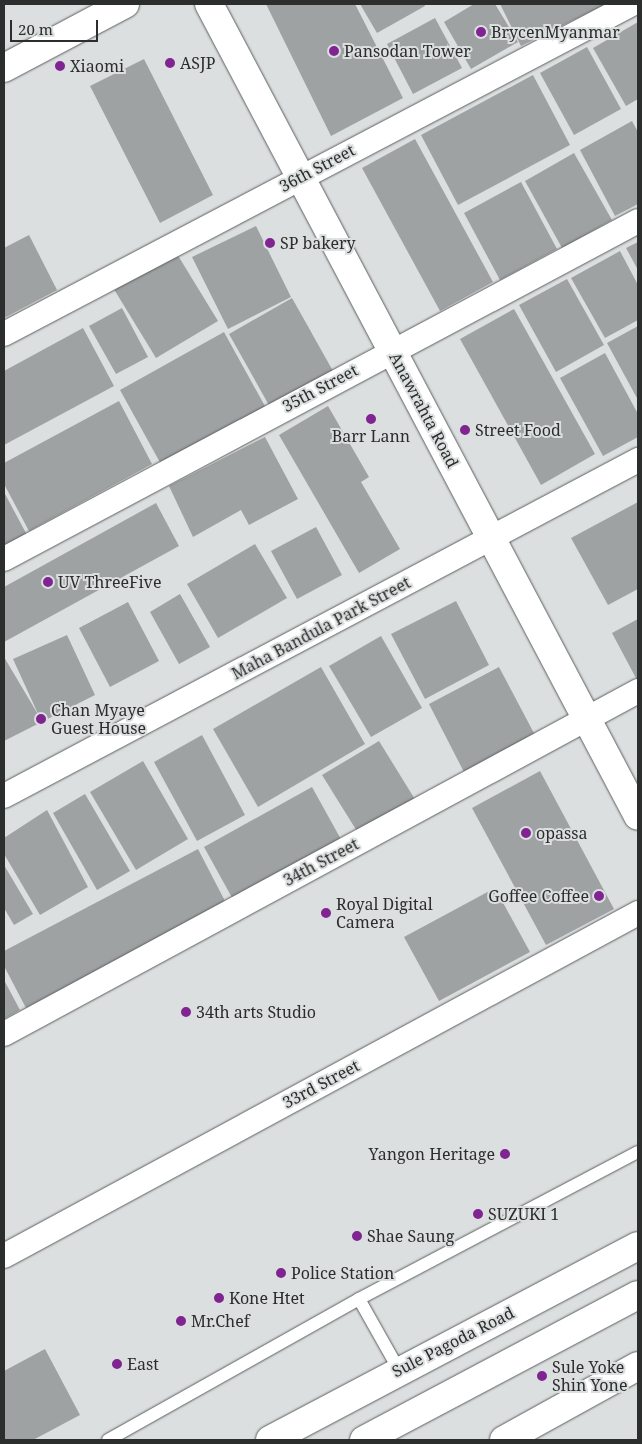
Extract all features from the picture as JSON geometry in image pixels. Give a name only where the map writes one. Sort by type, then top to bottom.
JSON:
[{"type":"main road","points":[[4,68],[125,4]]},
{"type":"main road","name":"Anawrahta Road","points":[[209,4],[638,816]]},
{"type":"main road","name":"Sule Pagoda Road","points":[[270,1440],[399,1370],[638,1246]]},
{"type":"main road","points":[[364,1440],[638,1295]]},
{"type":"main road","points":[[504,1440],[638,1366]]},
{"type":"street","name":"36th Street","points":[[4,334],[632,4]]},
{"type":"street","name":"35th Street","points":[[4,559],[392,350],[638,221]]},
{"type":"street","name":"Maha Bandula Park Street","points":[[4,796],[638,460]]},
{"type":"street","name":"34th Street","points":[[4,1034],[638,691]]},
{"type":"street","name":"33rd Street","points":[[4,1256],[638,912]]},
{"type":"lane","points":[[108,1440],[359,1299],[638,1152]]},
{"type":"lane","points":[[359,1299],[399,1370]]},
{"type":"building","name":"Pansodan Tower","points":[[266,4],[355,4],[403,98],[331,136]]},
{"type":"building","points":[[360,4],[424,4],[425,6],[377,33]]},
{"type":"building","name":"BrycenMyanmar","points":[[474,4],[495,4],[518,42],[471,69],[444,22]]},
{"type":"building","points":[[500,4],[606,4],[521,46]]},
{"type":"building","points":[[435,18],[462,68],[413,94],[387,44]]},
{"type":"building","points":[[638,22],[638,99],[626,106],[593,48]]},
{"type":"building","points":[[587,47],[621,109],[574,135],[540,73]]},
{"type":"building","points":[[144,59],[213,195],[160,223],[90,86]]},
{"type":"building","points":[[533,75],[570,145],[458,205],[421,135]]},
{"type":"building","points":[[632,121],[638,132],[638,204],[615,216],[580,150]]},
{"type":"building","points":[[415,139],[493,282],[440,311],[362,168]]},
{"type":"building","points":[[574,153],[612,220],[562,248],[525,181]]},
{"type":"building","points":[[521,182],[557,249],[500,280],[464,213]]},
{"type":"building","points":[[256,226],[291,297],[228,329],[192,257]]},
{"type":"building","points":[[29,235],[57,290],[4,318],[4,248]]},
{"type":"building","points":[[638,242],[638,270],[626,248]]},
{"type":"building","points":[[174,249],[218,321],[156,358],[112,286]]},
{"type":"building","points":[[620,251],[638,285],[638,320],[605,338],[571,278]]},
{"type":"building","points":[[567,279],[604,345],[556,372],[519,305]]},
{"type":"building","points":[[292,298],[333,371],[270,407],[229,334]]},
{"type":"building","points":[[122,308],[148,357],[116,374],[89,326]]},
{"type":"building","points":[[514,309],[595,454],[541,485],[460,339]]},
{"type":"building","points":[[638,326],[638,400],[607,343]]},
{"type":"building","points":[[83,328],[114,386],[4,445],[4,371]]},
{"type":"building","points":[[224,332],[266,408],[162,466],[120,390]]},
{"type":"building","points":[[605,353],[638,414],[638,437],[603,456],[560,378]]},
{"type":"building","points":[[119,401],[152,464],[29,531],[4,484],[4,463]]},
{"type":"building","points":[[328,406],[369,477],[361,482],[400,549],[359,573],[279,435]]},
{"type":"building","points":[[265,437],[298,499],[249,525],[241,510],[193,537],[169,486]]},
{"type":"building","points":[[4,492],[27,535],[4,548]]},
{"type":"building","points":[[638,502],[638,589],[608,605],[571,538]]},
{"type":"building","points":[[156,503],[179,546],[4,642],[4,587]]},
{"type":"building","points":[[316,527],[342,575],[297,599],[271,551]]},
{"type":"building","points":[[255,544],[287,598],[218,638],[187,584]]},
{"type":"building","points":[[180,594],[210,647],[179,664],[150,612]]},
{"type":"building","points":[[456,601],[489,665],[425,699],[391,634]]},
{"type":"building","points":[[128,602],[159,661],[110,687],[79,628]]},
{"type":"building","points":[[638,619],[638,679],[637,680],[612,633]]},
{"type":"building","points":[[67,635],[95,695],[4,741],[4,657],[39,716],[13,659]]},
{"type":"building","points":[[381,636],[422,708],[371,737],[329,666]]},
{"type":"building","points":[[321,667],[365,744],[258,807],[213,729]]},
{"type":"building","points":[[499,667],[536,737],[465,774],[429,704]]},
{"type":"building","points":[[202,735],[245,815],[197,841],[154,762]]},
{"type":"building","points":[[379,741],[416,801],[360,836],[322,775]]},
{"type":"building","points":[[143,761],[188,839],[136,870],[90,792]]},
{"type":"building","points":[[540,771],[614,909],[546,945],[472,808]]},
{"type":"building","points":[[312,787],[343,843],[235,903],[204,847]]},
{"type":"building","points":[[85,794],[130,871],[97,890],[53,813]]},
{"type":"building","points":[[47,810],[88,887],[40,915],[4,854],[4,838]]},
{"type":"building","points":[[198,849],[226,903],[26,1008],[4,966],[4,951]]},
{"type":"building","points":[[4,865],[33,914],[14,925],[4,908]]},
{"type":"building","points":[[495,888],[530,952],[439,1001],[404,937]]},
{"type":"building","points":[[4,980],[20,1010],[4,1019]]},
{"type":"building","points":[[45,1349],[80,1415],[33,1440],[4,1440],[4,1371]]},
{"type":"place","name":"BrycenMyanmar","points":[[481,32]]},
{"type":"place","name":"Pansodan Tower","points":[[334,51]]},
{"type":"place","name":"ASJP","points":[[170,63]]},
{"type":"place","name":"Xiaomi","points":[[60,66]]},
{"type":"place","name":"SP bakery","points":[[270,243]]},
{"type":"place","name":"Barr Lann","points":[[371,419]]},
{"type":"place","name":"Street Food","points":[[465,430]]},
{"type":"place","name":"UV ThreeFive","points":[[48,582]]},
{"type":"place","name":"Chan Myaye Guest House","points":[[41,719]]},
{"type":"place","name":"opassa","points":[[526,833]]},
{"type":"place","name":"Goffee Coffee","points":[[599,896]]},
{"type":"place","name":"Royal Digital Camera","points":[[326,913]]},
{"type":"place","name":"34th arts Studio","points":[[186,1012]]},
{"type":"place","name":"Yangon Heritage","points":[[505,1154]]},
{"type":"place","name":"SUZUKI 1","points":[[478,1214]]},
{"type":"place","name":"Shae Saung","points":[[357,1236]]},
{"type":"place","name":"Police Station","points":[[281,1273]]},
{"type":"place","name":"Kone Htet","points":[[219,1298]]},
{"type":"place","name":"Mr.Chef","points":[[181,1321]]},
{"type":"place","name":"East","points":[[117,1364]]},
{"type":"place","name":"Sule Yoke Shin Yone","points":[[542,1376]]}]
